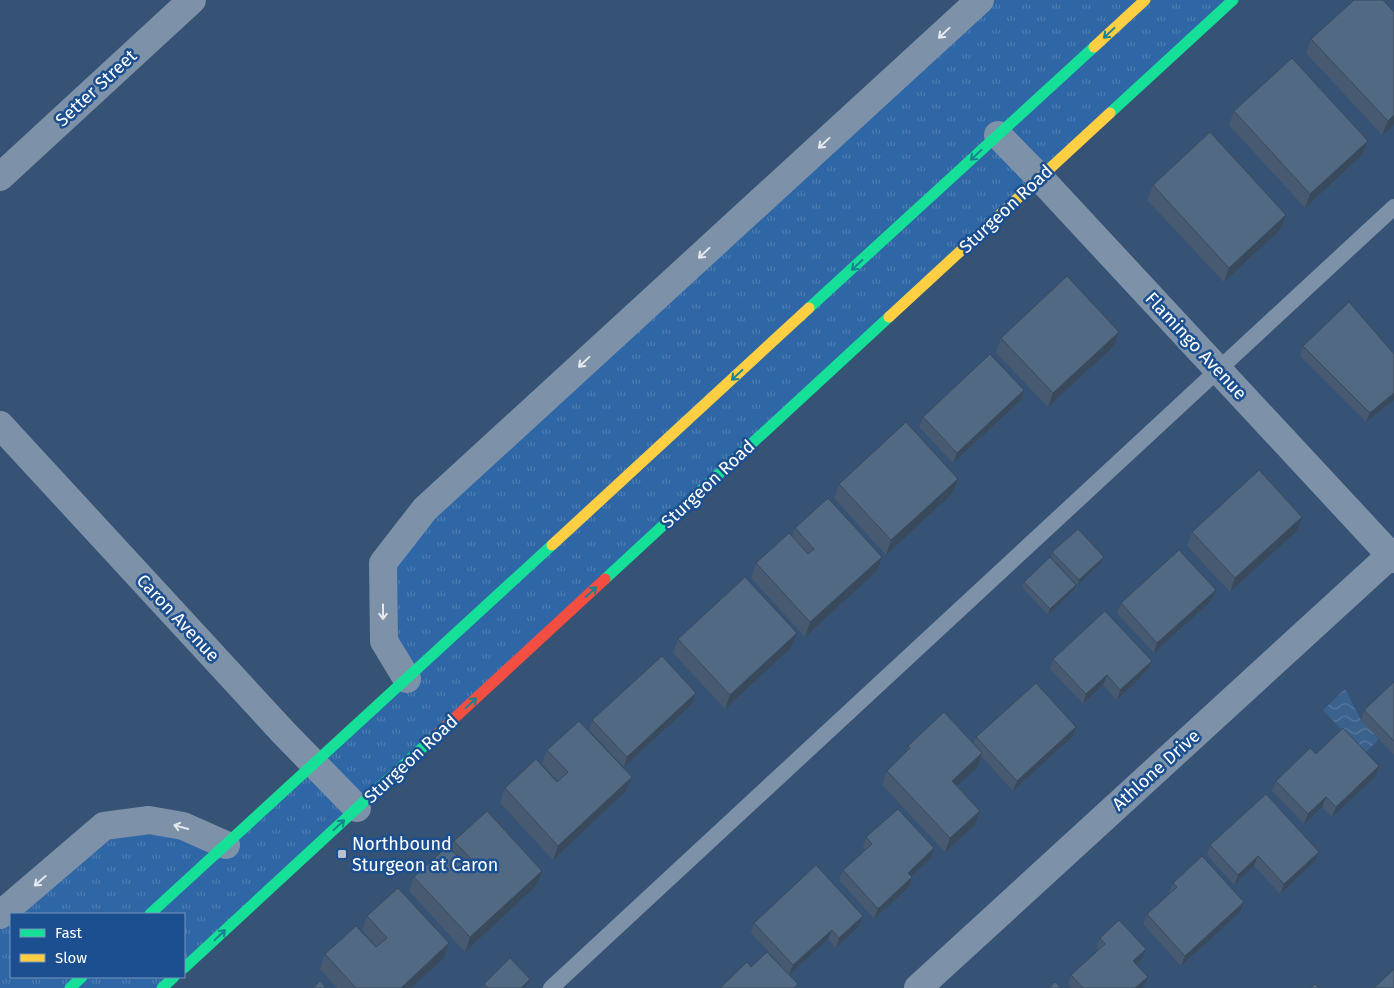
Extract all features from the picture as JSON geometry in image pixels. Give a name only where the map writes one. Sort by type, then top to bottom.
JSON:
[{"type":"main road","points":[[151,913],[1144,0]]},
{"type":"main road","name":"Sturgeon Road","points":[[185,967],[1233,0]]},
{"type":"main road","points":[[70,988],[81,978]]},
{"type":"main road","points":[[162,988],[173,978]]},
{"type":"street","name":"Setter Street","points":[[0,177],[192,0]]},
{"type":"street","points":[[407,679],[384,641],[383,563],[425,509],[980,0]]},
{"type":"street","name":"Flamingo Avenue","points":[[998,135],[1393,555]]},
{"type":"street","name":"Caron Avenue","points":[[0,425],[283,732],[357,808]]},
{"type":"street","name":"Athlone Drive","points":[[918,988],[1393,555]]},
{"type":"street","points":[[0,915],[104,826],[149,820],[183,826],[226,845]]},
{"type":"lane","points":[[550,988],[1394,207]]},
{"type":"green space","points":[[980,0],[1233,0],[185,967],[185,913],[10,913],[10,978],[173,978],[162,988],[0,988],[0,915],[104,826],[226,845],[406,679],[384,641],[383,563]]},
{"type":"water","points":[[1345,689],[1361,720],[1379,739],[1364,754],[1323,710]]},
{"type":"building","points":[[1354,0],[1383,0],[1394,12],[1394,115],[1388,121],[1311,39]]},
{"type":"building","points":[[1292,58],[1368,141],[1310,194],[1234,111]]},
{"type":"building","points":[[1210,132],[1286,215],[1229,268],[1153,185]]},
{"type":"building","points":[[1067,276],[1119,332],[1053,393],[1001,338]]},
{"type":"building","points":[[1349,302],[1394,354],[1394,393],[1370,413],[1303,346]]},
{"type":"building","points":[[990,354],[1024,390],[957,453],[923,417]]},
{"type":"building","points":[[906,422],[958,479],[891,540],[839,484]]},
{"type":"building","points":[[1259,470],[1302,517],[1235,578],[1192,532]]},
{"type":"building","points":[[828,498],[882,557],[810,622],[756,563],[789,533],[808,554],[814,549],[795,528]]},
{"type":"building","points":[[1078,529],[1104,557],[1079,580],[1052,552]]},
{"type":"building","points":[[1179,550],[1216,590],[1157,643],[1121,603]]},
{"type":"building","points":[[1050,557],[1076,585],[1050,609],[1024,582]]},
{"type":"building","points":[[745,577],[797,633],[730,695],[678,639]]},
{"type":"building","points":[[1105,611],[1152,661],[1120,690],[1107,675],[1086,694],[1053,659]]},
{"type":"building","points":[[662,656],[696,693],[627,757],[592,720]]},
{"type":"building","points":[[1394,682],[1394,741],[1364,710]]},
{"type":"building","points":[[1036,683],[1076,727],[1017,781],[976,737]]},
{"type":"building","points":[[944,712],[982,753],[952,781],[980,811],[950,838],[887,771],[910,748],[908,746]]},
{"type":"building","points":[[579,721],[632,777],[558,846],[505,788],[536,759],[557,782],[568,772],[547,750]]},
{"type":"building","points":[[1343,728],[1379,766],[1336,807],[1326,797],[1308,814],[1276,781],[1310,748],[1316,754]]},
{"type":"building","points":[[1266,794],[1319,852],[1284,884],[1258,856],[1238,875],[1210,845]]},
{"type":"building","points":[[898,809],[934,848],[908,873],[912,877],[878,909],[843,870],[872,844],[866,837]]},
{"type":"building","points":[[487,811],[542,871],[470,937],[414,877],[448,846],[468,868],[474,862],[454,841]]},
{"type":"building","points":[[1202,856],[1244,902],[1185,956],[1147,914],[1177,887],[1173,883]]},
{"type":"building","points":[[816,865],[863,916],[839,938],[832,930],[793,965],[754,923]]},
{"type":"building","points":[[398,888],[449,943],[401,988],[356,988],[325,954],[356,926],[376,947],[387,938],[367,916]]},
{"type":"building","points":[[1119,920],[1146,949],[1133,961],[1148,977],[1135,988],[1083,988],[1071,975],[1105,944],[1100,938]]},
{"type":"building","points":[[767,952],[798,984],[794,988],[720,988],[747,962],[751,967]]},
{"type":"building","points":[[510,958],[530,979],[521,988],[488,988],[484,984]]},
{"type":"building","points":[[1394,969],[1394,988],[1374,988]]},
{"type":"building","points":[[320,981],[326,988],[313,988]]},
{"type":"building","points":[[1055,982],[1061,988],[1049,988]]},
{"type":"building","points":[[1315,984],[1319,988],[1310,988]]},
{"type":"traffic: fast","points":[[1110,113],[1233,0]]},
{"type":"traffic: fast","points":[[809,308],[1094,47]]},
{"type":"traffic: fast","points":[[605,579],[889,317]]},
{"type":"traffic: fast","points":[[151,913],[552,545]]},
{"type":"traffic: fast","points":[[185,967],[434,737]]},
{"type":"traffic: fast","points":[[70,988],[81,978]]},
{"type":"traffic: fast","points":[[162,988],[173,978]]},
{"type":"traffic: slow","points":[[1094,47],[1145,0]]},
{"type":"traffic: slow","points":[[889,317],[1110,113]]},
{"type":"traffic: slow","points":[[552,545],[809,308]]},
{"type":"traffic: jam","points":[[434,737],[605,579]]},
{"type":"place","name":"Northbound Sturgeon at Caron","points":[[342,854]]}]
